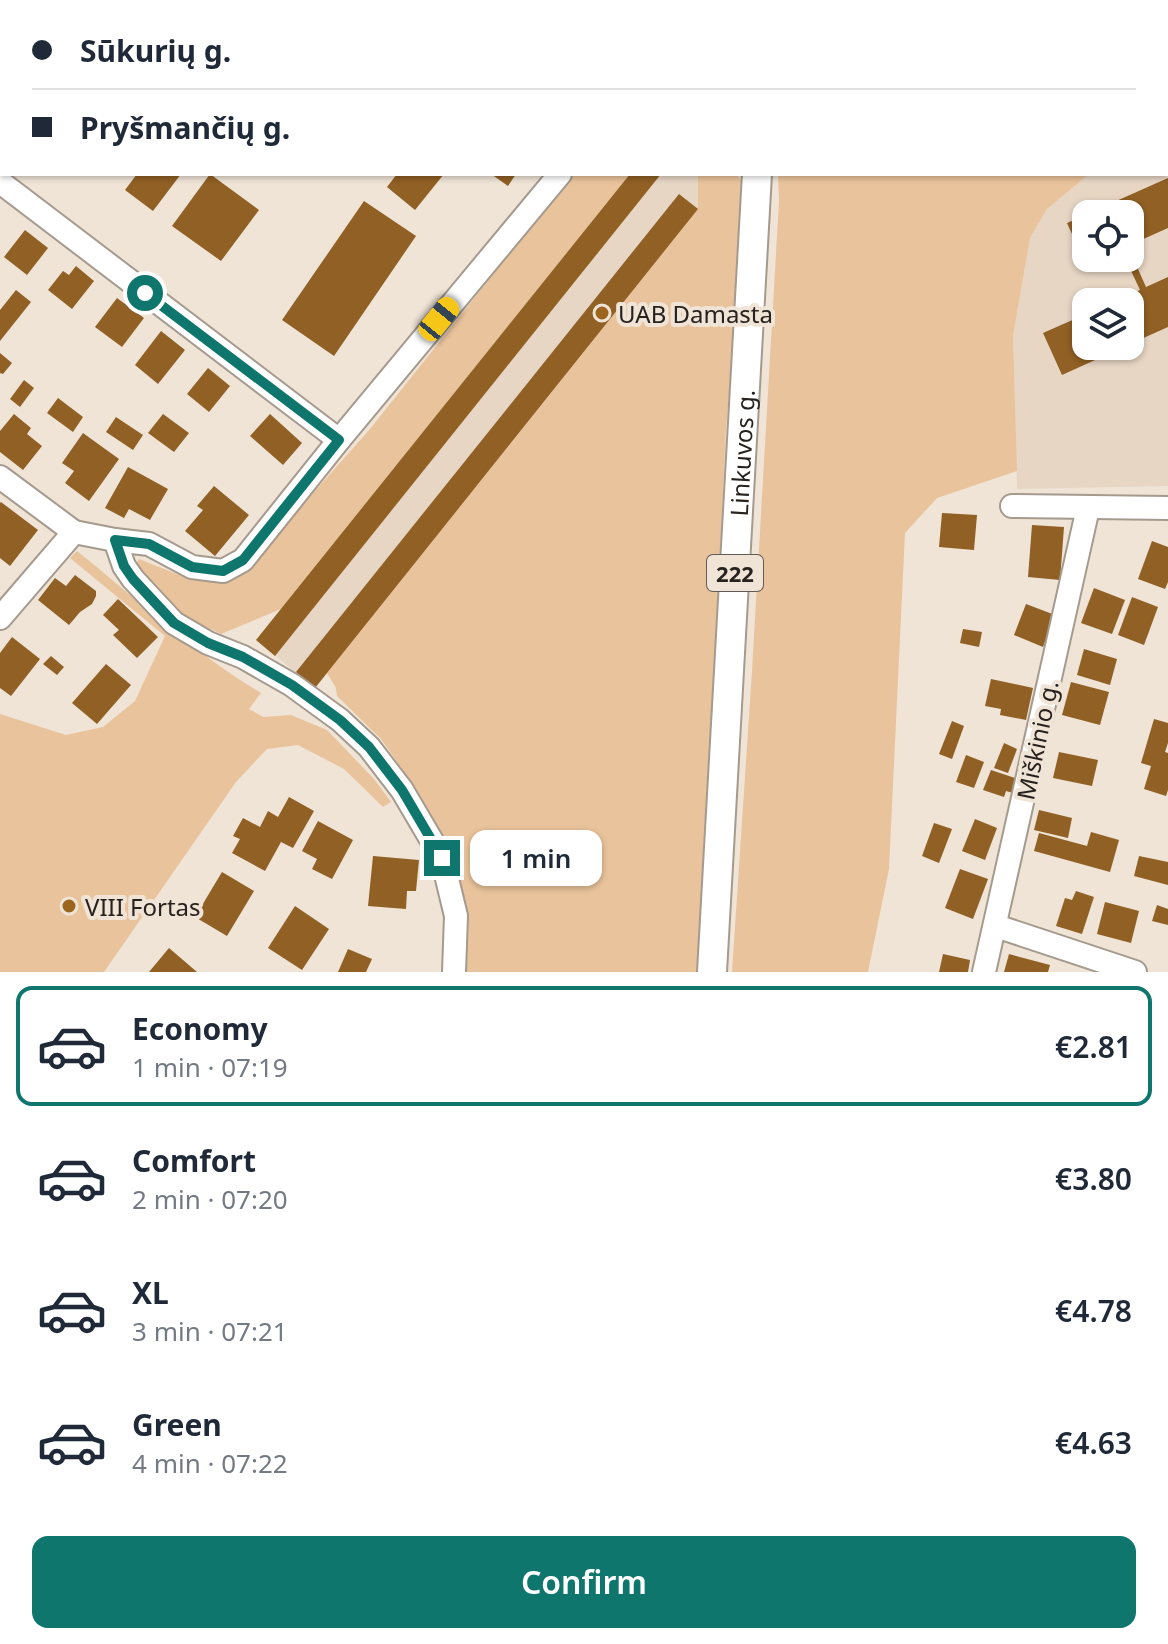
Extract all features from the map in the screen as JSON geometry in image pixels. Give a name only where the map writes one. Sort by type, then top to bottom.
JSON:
[{"type":"main road","name":"Linkuvos g.","points":[[712,972],[757,176]]},
{"type":"street","points":[[0,477],[74,532],[149,544],[192,567],[223,571],[243,560],[558,176]]},
{"type":"street","points":[[0,182],[339,440]]},
{"type":"street","points":[[1012,506],[1168,508]]},
{"type":"street","name":"Miškinio g.","points":[[984,972],[1088,508]]},
{"type":"street","points":[[0,618],[74,532]]},
{"type":"street","points":[[115,540],[124,566],[174,623],[292,685],[340,720],[369,747],[402,790],[442,858],[456,916],[454,972]]},
{"type":"street","points":[[996,926],[1135,972]]},
{"type":"shaded area","points":[[571,176],[628,176],[281,609],[221,634],[185,617],[139,571],[139,559],[187,578],[222,579],[249,565],[370,429]]},
{"type":"shaded area","points":[[628,176],[698,176],[698,209],[315,688],[256,640]]},
{"type":"shaded area","points":[[698,176],[738,176],[741,180],[740,275],[726,428],[697,972],[464,972],[457,870],[436,823],[381,739],[337,696],[327,673],[698,209]]},
{"type":"shaded area","points":[[778,176],[1087,176],[1047,209],[1030,238],[1013,336],[1017,471],[937,498],[905,533],[889,869],[868,972],[732,972]]},
{"type":"shaded area","points":[[1087,176],[1168,176],[1168,486],[1017,489],[1013,336],[1030,238],[1047,209]]},
{"type":"shaded area","points":[[77,551],[190,644],[261,693],[249,709],[263,717],[291,715],[327,730],[374,779],[391,802],[383,807],[344,769],[298,745],[267,749],[236,782],[104,972],[0,972],[0,714],[66,735],[103,727],[135,701],[165,636],[70,558]]},
{"type":"building","points":[[136,176],[179,176],[153,211],[125,190]]},
{"type":"building","points":[[209,176],[259,210],[221,261],[172,226]]},
{"type":"building","points":[[395,176],[442,176],[415,210],[387,187]]},
{"type":"building","points":[[494,176],[515,176],[508,186]]},
{"type":"building","points":[[628,176],[659,176],[275,656],[256,640]]},
{"type":"building","points":[[1168,178],[1168,228],[1144,239],[1144,200],[1118,200]]},
{"type":"building","points":[[679,194],[698,209],[315,688],[296,672]]},
{"type":"building","points":[[364,201],[416,236],[334,356],[282,320]]},
{"type":"building","points":[[25,230],[48,248],[27,275],[4,257]]},
{"type":"building","points":[[76,266],[94,281],[72,309],[48,290],[63,271],[69,275]]},
{"type":"building","points":[[1132,272],[1139,272],[1146,287],[1168,277],[1168,327],[1144,338],[1144,288],[1139,288]]},
{"type":"building","points":[[16,290],[31,302],[0,341],[0,310]]},
{"type":"building","points":[[117,298],[144,318],[122,347],[95,327]]},
{"type":"building","points":[[1072,320],[1072,360],[1095,360],[1062,375],[1043,333]]},
{"type":"building","points":[[161,331],[185,350],[158,384],[135,365]]},
{"type":"building","points":[[0,353],[12,363],[3,374],[0,373]]},
{"type":"building","points":[[208,368],[230,386],[209,412],[187,394]]},
{"type":"building","points":[[24,380],[34,388],[20,407],[10,399]]},
{"type":"building","points":[[58,398],[83,417],[73,432],[47,413]]},
{"type":"building","points":[[14,414],[31,428],[27,434],[42,446],[23,470],[0,452],[0,431]]},
{"type":"building","points":[[163,414],[189,433],[174,452],[148,433]]},
{"type":"building","points":[[270,414],[302,443],[283,465],[250,436]]},
{"type":"building","points":[[116,417],[143,435],[133,450],[106,432]]},
{"type":"building","points":[[83,433],[119,459],[89,501],[65,483],[74,471],[62,463]]},
{"type":"building","points":[[128,467],[168,489],[150,520],[129,509],[124,518],[105,508]]},
{"type":"building","points":[[214,486],[249,515],[215,556],[185,531],[203,510],[197,506]]},
{"type":"building","points":[[1,502],[38,530],[10,566],[0,558]]},
{"type":"building","points":[[942,513],[977,515],[974,550],[939,547]]},
{"type":"building","points":[[1032,525],[1064,527],[1060,580],[1028,577]]},
{"type":"building","points":[[1152,541],[1168,547],[1168,582],[1165,589],[1138,579]]},
{"type":"building","points":[[75,575],[96,591],[96,596],[92,604],[69,625],[38,600],[55,578],[66,586]]},
{"type":"building","points":[[1094,588],[1125,600],[1112,634],[1081,623]]},
{"type":"building","points":[[1132,597],[1158,607],[1144,645],[1118,635]]},
{"type":"building","points":[[118,599],[158,637],[137,658],[113,635],[119,630],[103,615]]},
{"type":"building","points":[[1026,604],[1055,615],[1043,647],[1014,635]]},
{"type":"building","points":[[963,629],[982,632],[979,647],[960,643]]},
{"type":"building","points":[[12,637],[40,659],[11,696],[0,688],[0,653]]},
{"type":"building","points":[[1084,649],[1117,659],[1110,685],[1077,675]]},
{"type":"building","points":[[51,656],[64,667],[57,675],[43,664]]},
{"type":"building","points":[[106,664],[131,685],[97,724],[72,703]]},
{"type":"building","points":[[991,679],[1033,688],[1026,720],[1000,715],[1001,709],[985,706]]},
{"type":"building","points":[[1071,682],[1109,692],[1100,725],[1062,715]]},
{"type":"building","points":[[1154,719],[1168,723],[1166,796],[1144,789],[1151,766],[1141,763]]},
{"type":"building","points":[[952,721],[964,726],[952,759],[939,754]]},
{"type":"building","points":[[1004,743],[1017,749],[1008,773],[994,768]]},
{"type":"building","points":[[1059,752],[1098,760],[1092,786],[1053,778]]},
{"type":"building","points":[[966,755],[984,762],[974,788],[956,782]]},
{"type":"building","points":[[991,770],[1018,779],[1013,793],[1006,791],[1004,797],[983,790]]},
{"type":"building","points":[[289,797],[314,811],[293,848],[281,842],[265,871],[232,853],[240,839],[233,836],[243,818],[260,827],[268,811],[278,817]]},
{"type":"building","points":[[1039,810],[1072,818],[1068,838],[1034,830]]},
{"type":"building","points":[[975,819],[997,828],[985,860],[962,851]]},
{"type":"building","points":[[318,821],[353,840],[332,879],[312,869],[317,859],[302,851]]},
{"type":"building","points":[[934,823],[952,829],[939,863],[922,856]]},
{"type":"building","points":[[1091,832],[1119,840],[1110,872],[1034,851],[1039,833],[1087,846]]},
{"type":"building","points":[[373,856],[419,860],[416,891],[407,891],[406,909],[368,906]]},
{"type":"building","points":[[1139,856],[1168,862],[1168,885],[1134,876]]},
{"type":"building","points":[[960,869],[988,879],[973,919],[945,908]]},
{"type":"building","points":[[222,872],[254,891],[227,936],[195,917]]},
{"type":"building","points":[[1076,891],[1094,897],[1082,934],[1056,926],[1065,898],[1072,900]]},
{"type":"building","points":[[1105,902],[1139,911],[1131,943],[1097,934]]},
{"type":"building","points":[[1157,905],[1168,909],[1168,925],[1152,921]]},
{"type":"building","points":[[295,906],[329,929],[302,970],[268,948]]},
{"type":"building","points":[[169,948],[197,972],[149,972]]},
{"type":"building","points":[[348,949],[372,959],[366,972],[338,972]]},
{"type":"building","points":[[943,954],[970,960],[968,972],[939,972]]},
{"type":"building","points":[[1009,954],[1050,965],[1048,972],[1004,972]]},
{"type":"place","name":"UAB Damasta","points":[[602,313]]},
{"type":"place","name":"VIII Fortas","points":[[69,906]]},
{"type":"route","points":[[145,293],[339,440],[243,560],[223,571],[192,567],[149,544],[115,540],[124,566],[174,623],[292,685],[340,720],[369,747],[402,790],[442,858]]}]
